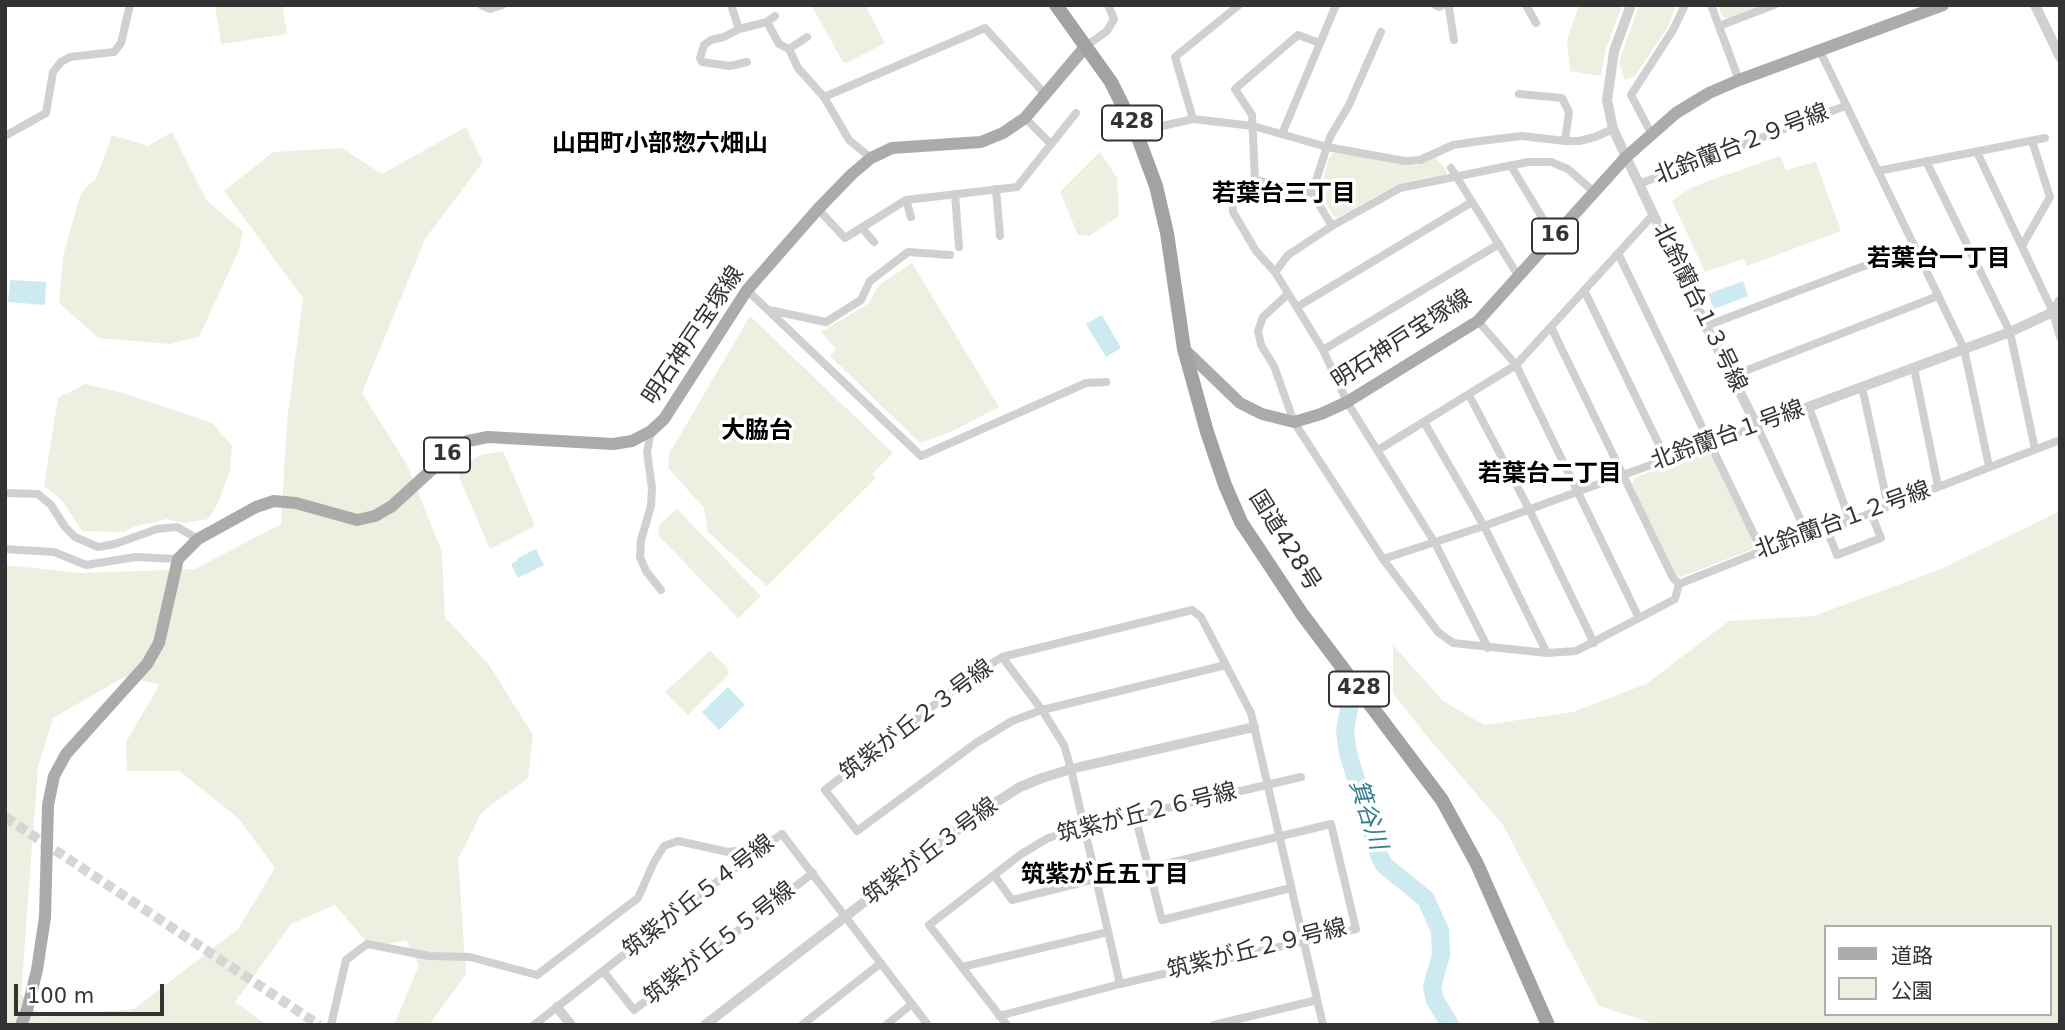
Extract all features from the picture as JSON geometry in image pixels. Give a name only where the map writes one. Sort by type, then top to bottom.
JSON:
[{"type":"highway","name":"国道428号","points":[[1056,5],[1111,82],[1136,132],[1156,186],[1162,208],[1184,349],[1214,453],[1232,504],[1302,614],[1442,800],[1477,864],[1548,1025]]},
{"type":"main road","name":"明石神戸宝塚線","points":[[1294,422],[1347,402],[1478,321],[1626,157],[1676,113],[1709,93],[1739,80],[1925,9],[1943,5]]},
{"type":"main road","name":"明石神戸宝塚線","points":[[178,559],[198,539],[257,507],[274,501],[296,503],[357,520],[375,516],[392,506],[451,452],[468,441],[488,436],[613,444],[632,441],[651,431],[664,419],[747,290],[852,174],[871,158],[892,148],[981,142],[1003,133],[1025,118],[1086,46]]},
{"type":"main road","points":[[1184,349],[1240,403],[1262,414],[1294,422]]},
{"type":"main road","points":[[21,1025],[37,970],[45,917],[48,805],[54,776],[66,754],[147,664],[159,643],[178,559]]},
{"type":"street","points":[[5,136],[46,113],[53,72],[61,62],[70,57],[114,52],[121,43],[130,5]]},
{"type":"street","points":[[481,5],[490,9],[502,5]]},
{"type":"street","points":[[731,5],[739,29]]},
{"type":"street","points":[[1086,46],[1107,30],[1114,19],[1108,5]]},
{"type":"street","points":[[1193,118],[1175,57],[1239,5]]},
{"type":"street","points":[[1282,134],[1336,5]]},
{"type":"street","points":[[1436,5],[1443,5]]},
{"type":"street","points":[[1450,5],[1454,40]]},
{"type":"street","points":[[1526,5],[1536,23]]},
{"type":"street","name":"北鈴蘭台１３号線","points":[[1631,5],[1614,51],[1607,100],[1613,129],[1808,536]]},
{"type":"street","points":[[1651,133],[1631,95],[1673,30],[1685,5]]},
{"type":"street","points":[[1711,5],[1739,80]]},
{"type":"street","points":[[1719,26],[1774,5]]},
{"type":"street","points":[[2035,5],[2060,57]]},
{"type":"street","points":[[747,62],[730,66],[702,62],[699,58],[704,45],[710,40],[767,22],[775,16]]},
{"type":"street","points":[[767,22],[779,44],[789,49],[798,68],[824,97],[849,140],[871,158]]},
{"type":"street","points":[[824,97],[985,28],[1045,94]]},
{"type":"street","points":[[1312,193],[1330,137],[1349,105],[1381,32]]},
{"type":"street","points":[[1255,180],[1252,115],[1235,89],[1298,35],[1320,43]]},
{"type":"street","points":[[789,49],[807,37]]},
{"type":"street","points":[[1820,51],[1964,349],[1989,466]]},
{"type":"street","points":[[1519,94],[1562,99],[1569,112],[1565,142]]},
{"type":"street","name":"北鈴蘭台２９号線","points":[[1639,184],[1845,106]]},
{"type":"street","points":[[818,209],[845,238],[906,200],[1017,187],[1076,113]]},
{"type":"street","points":[[1025,118],[1051,144]]},
{"type":"street","points":[[1136,132],[1193,118],[1254,126],[1327,147],[1420,160],[1453,145],[1522,136],[1565,142],[1595,137],[1613,129]]},
{"type":"street","points":[[1878,171],[2045,138]]},
{"type":"street","points":[[2022,246],[2050,197],[2032,141]]},
{"type":"street","points":[[1440,151],[1446,160]]},
{"type":"street","points":[[1977,152],[2053,312],[2060,337]]},
{"type":"street","points":[[1275,272],[1288,254],[1400,188],[1454,172],[1528,162],[1551,162],[1568,169],[1594,192]]},
{"type":"street","points":[[1926,162],[2010,332],[2035,449]]},
{"type":"street","points":[[1511,166],[1554,237]]},
{"type":"street","points":[[1454,172],[1519,277]]},
{"type":"street","points":[[1332,226],[1312,193],[1255,180],[1232,191],[1233,212],[1256,251],[1275,272],[1323,350],[1347,402],[1435,543],[1488,648]]},
{"type":"street","points":[[996,189],[1000,236]]},
{"type":"street","points":[[955,194],[959,247]]},
{"type":"street","points":[[906,200],[911,218]]},
{"type":"street","points":[[1297,307],[1472,202]]},
{"type":"street","points":[[1378,450],[1516,365],[1653,215]]},
{"type":"street","points":[[862,228],[874,242]]},
{"type":"street","points":[[1323,350],[1499,244]]},
{"type":"street","points":[[1706,326],[1914,247]]},
{"type":"street","points":[[768,310],[826,323],[860,300],[870,281],[908,252],[950,255]]},
{"type":"street","points":[[1618,253],[1762,551]]},
{"type":"street","points":[[747,290],[921,456],[1086,383],[1106,382]]},
{"type":"street","points":[[1584,290],[1667,459]]},
{"type":"street","points":[[1288,294],[1263,317],[1258,331],[1261,345],[1274,366],[1294,422],[1383,559]]},
{"type":"street","points":[[1732,376],[1938,296]]},
{"type":"street","points":[[2053,312],[2060,301]]},
{"type":"street","name":"北鈴蘭台１号線","points":[[1383,559],[1484,526],[1809,407],[2010,332],[2053,312]]},
{"type":"street","points":[[1478,321],[1516,365],[1639,618]]},
{"type":"street","points":[[1550,327],[1673,578],[1679,584]]},
{"type":"street","points":[[1914,368],[1938,486]]},
{"type":"street","points":[[1861,387],[1888,506]]},
{"type":"street","points":[[1469,395],[1529,509],[1594,643]]},
{"type":"street","points":[[1809,407],[1850,522]]},
{"type":"street","points":[[1424,422],[1484,526],[1548,653]]},
{"type":"street","points":[[651,431],[647,452],[652,488],[651,506],[641,540],[640,557],[661,590]]},
{"type":"street","name":"北鈴蘭台１２号線","points":[[1383,559],[1438,632],[1453,643],[1548,653],[1576,651],[1675,599],[1679,584],[1762,551],[1850,522],[2060,440]]},
{"type":"street","points":[[5,494],[38,494],[51,505],[75,537],[98,547],[157,529],[177,527],[198,539]]},
{"type":"street","points":[[1827,530],[1837,555],[1881,538],[1871,513]]},
{"type":"street","points":[[5,549],[54,552],[86,565],[136,557],[178,559]]},
{"type":"street","name":"筑紫が丘２３号線","points":[[1226,665],[1042,710],[1012,721],[976,743],[857,831],[825,790],[966,680],[1002,657],[1192,610],[1201,617],[1226,665],[1251,713],[1323,1025]]},
{"type":"street","points":[[1002,657],[1042,710],[1064,745],[1072,769],[1120,984]]},
{"type":"street","name":"筑紫が丘３号線","points":[[705,1025],[1003,797],[1030,782],[1072,769],[1254,727]]},
{"type":"street","name":"筑紫が丘２６号線","points":[[1007,1025],[929,925],[1048,838],[1301,777]]},
{"type":"street","points":[[1135,816],[1162,920],[1291,888]]},
{"type":"street","name":"筑紫が丘２９号線","points":[[999,1016],[1120,984],[1356,929],[1331,824],[1149,868]]},
{"type":"street","name":"筑紫が丘５４号線","points":[[534,1025],[782,834],[928,1025]]},
{"type":"street","points":[[331,1025],[346,960],[367,944],[429,956],[470,957],[537,975],[638,898],[664,846],[678,841],[727,852],[744,850],[754,853]]},
{"type":"street","name":"筑紫が丘５５号線","points":[[603,971],[634,1010],[813,873]]},
{"type":"street","points":[[994,875],[1012,900],[1096,879]]},
{"type":"street","points":[[962,967],[1108,932]]},
{"type":"street","points":[[802,1025],[881,963]]},
{"type":"street","points":[[1214,1025],[1317,1000]]},
{"type":"street","points":[[886,1025],[912,1004]]},
{"type":"street","points":[[557,1007],[571,1025]]},
{"type":"green space","points":[[215,5],[282,5],[287,34],[221,44]]},
{"type":"green space","points":[[811,5],[865,5],[885,43],[847,63],[843,62]]},
{"type":"green space","points":[[1579,5],[1622,5],[1605,51],[1601,76],[1570,71],[1567,40]]},
{"type":"green space","points":[[1639,5],[1676,5],[1668,27],[1635,76],[1625,80],[1619,62]]},
{"type":"green space","points":[[1718,5],[1763,5],[1729,19],[1722,16]]},
{"type":"green space","points":[[466,127],[483,162],[425,239],[362,393],[407,465],[442,552],[445,617],[489,665],[533,735],[528,778],[482,812],[458,859],[466,974],[429,1025],[394,1025],[419,965],[406,940],[372,948],[335,905],[291,924],[235,1002],[267,1025],[5,1025],[5,565],[81,573],[195,569],[281,524],[287,421],[303,298],[224,191],[273,152],[342,148],[382,174]],"holes":[[[124,677],[160,684],[126,742],[127,771],[179,771],[238,818],[275,868],[238,929],[134,1009],[41,1017],[21,994],[38,767],[53,718]]]},
{"type":"green space","points":[[172,132],[207,201],[243,231],[239,250],[199,337],[169,344],[99,338],[59,303],[63,256],[79,199],[85,188],[96,179],[112,135],[148,146]]},
{"type":"green space","points":[[1100,152],[1117,178],[1119,216],[1089,236],[1078,235],[1060,192]]},
{"type":"green space","points":[[1335,152],[1418,165],[1435,157],[1446,170],[1446,174],[1398,184],[1338,217],[1333,216],[1320,192],[1329,157]]},
{"type":"green space","points":[[1780,156],[1786,170],[1816,162],[1841,231],[1747,266],[1744,259],[1705,272],[1672,201],[1692,187]]},
{"type":"green space","points":[[912,263],[999,407],[950,432],[920,443],[830,356],[836,349],[821,332],[869,303],[879,285]]},
{"type":"green space","points":[[750,316],[893,453],[872,474],[876,478],[767,586],[708,532],[704,508],[668,468],[669,454]]},
{"type":"green space","points":[[85,384],[123,393],[212,423],[232,446],[230,470],[218,503],[208,519],[185,523],[167,519],[123,532],[82,531],[62,500],[44,486],[58,398]]},
{"type":"green space","points":[[503,451],[535,526],[490,549],[459,477],[463,465],[481,455]]},
{"type":"green space","points":[[1706,452],[1712,456],[1755,545],[1753,549],[1681,577],[1675,575],[1632,484],[1634,478]]},
{"type":"green space","points":[[677,509],[761,596],[738,618],[658,535],[660,524]]},
{"type":"green space","points":[[2060,511],[2060,1025],[1658,1025],[1599,1006],[1503,825],[1393,693],[1393,645],[1443,701],[1484,725],[1573,712],[1646,684],[1729,621],[1814,616],[1941,569]]},
{"type":"green space","points":[[710,651],[727,667],[729,674],[688,715],[665,692]]},
{"type":"water","points":[[10,280],[46,282],[45,305],[8,302]]},
{"type":"water","points":[[1743,281],[1748,296],[1714,309],[1708,294]]},
{"type":"water","points":[[1102,315],[1121,348],[1106,357],[1086,324]]},
{"type":"water","points":[[536,549],[544,565],[518,578],[511,564]]},
{"type":"water","points":[[728,687],[745,705],[719,730],[702,712]]},
{"type":"waterway","name":"箕谷川","points":[[1350,703],[1345,731],[1348,753],[1379,855],[1384,865],[1426,899],[1440,931],[1441,955],[1432,987],[1435,1000],[1450,1025]]},
{"type":"tunnel","points":[[5,817],[319,1025]]},
{"type":"district","name":"山田町小部惣六畑山","points":[[660,145]]},
{"type":"district","name":"若葉台三丁目","points":[[1284,195]]},
{"type":"district","name":"若葉台一丁目","points":[[1939,260]]},
{"type":"district","name":"大脇台","points":[[757,432]]},
{"type":"district","name":"若葉台二丁目","points":[[1550,475]]},
{"type":"district","name":"筑紫が丘五丁目","points":[[1105,876]]}]
